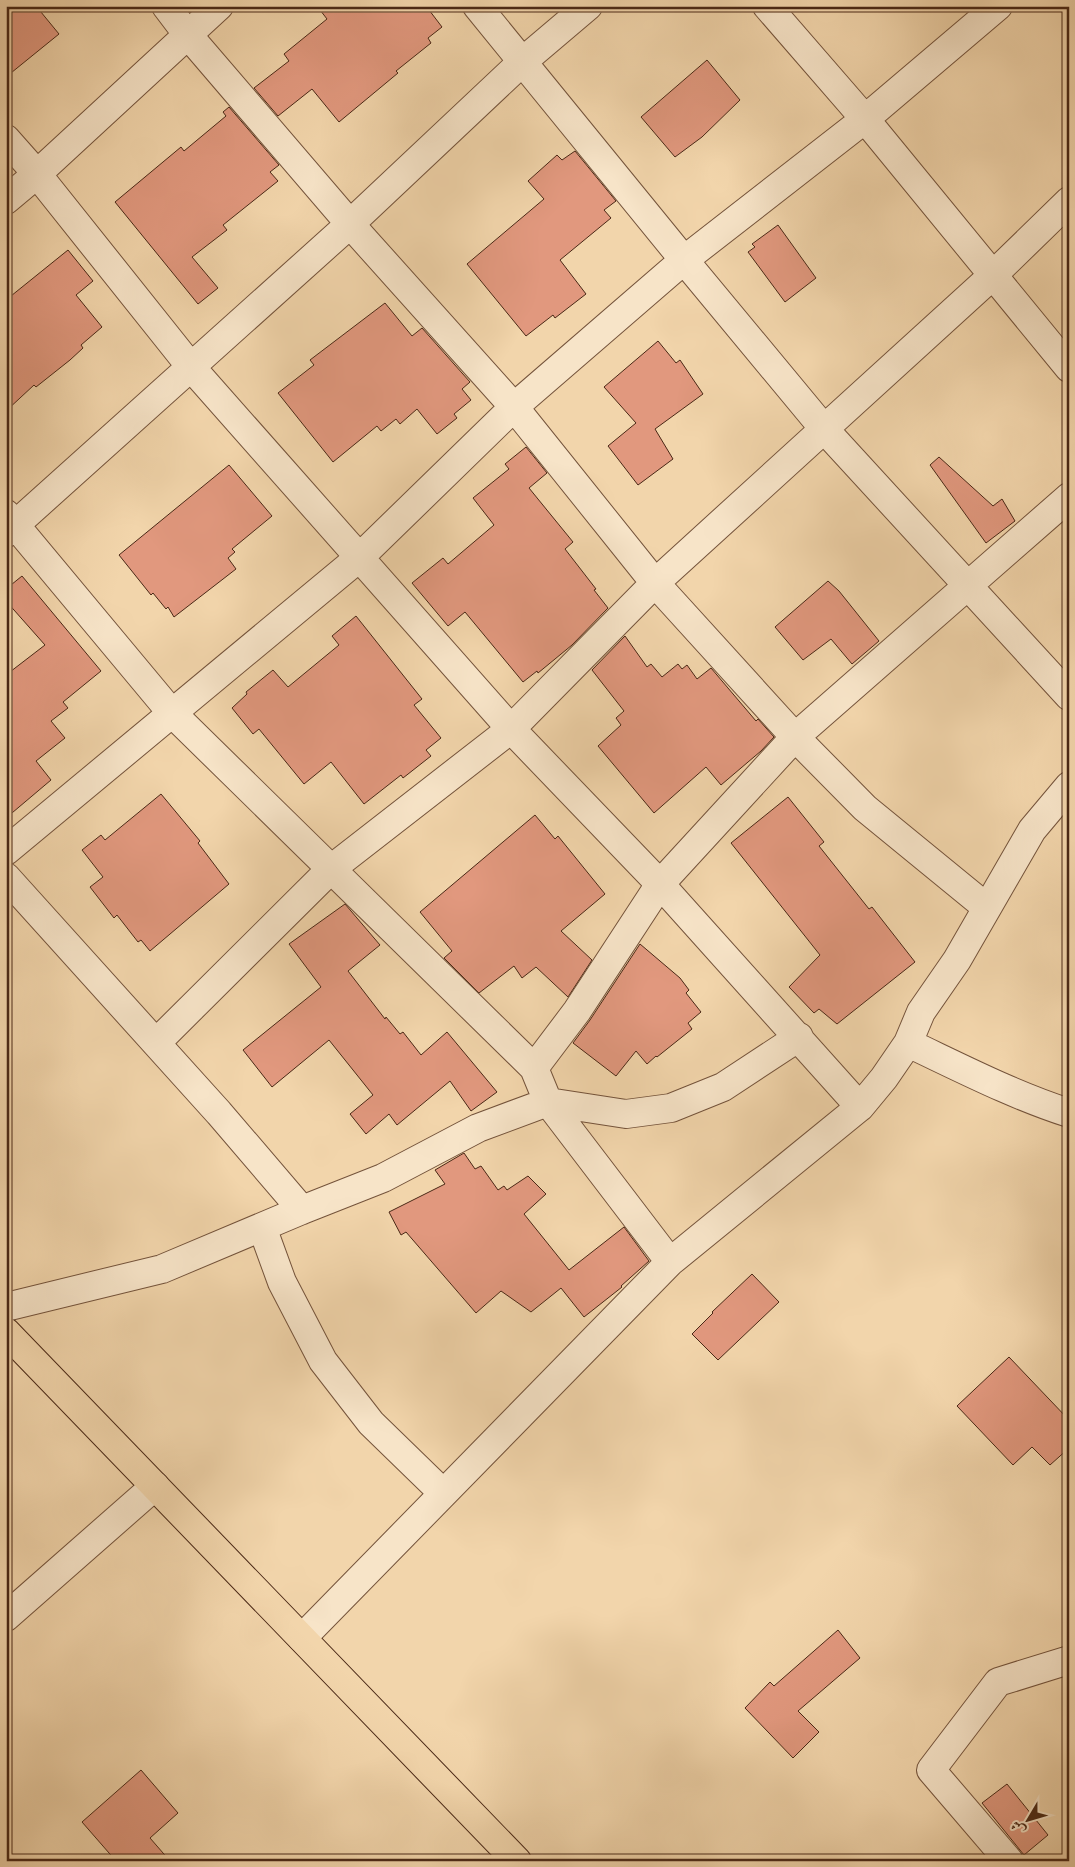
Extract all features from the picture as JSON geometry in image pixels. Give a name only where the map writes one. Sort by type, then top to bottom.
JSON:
[{"type":"highway","points":[[6,1332],[517,1861]]},
{"type":"street","points":[[166,6],[188,35],[350,224],[514,407],[655,583],[795,737],[865,808],[986,907]]},
{"type":"street","points":[[6,200],[37,174],[219,6]]},
{"type":"street","points":[[478,6],[825,430],[966,586],[1069,696]]},
{"type":"street","points":[[588,6],[522,62],[350,224],[191,367],[9,524],[171,712],[534,1068],[548,1102],[670,1262]]},
{"type":"street","points":[[767,6],[865,120],[1069,368]]},
{"type":"street","points":[[6,851],[171,712],[360,557],[514,407],[684,260],[865,120],[998,6]]},
{"type":"street","points":[[6,139],[37,174],[191,367],[511,729],[660,884],[860,1107]]},
{"type":"street","points":[[156,1043],[331,869],[511,729],[655,583],[825,430],[1069,202]]},
{"type":"street","points":[[534,1068],[576,1011],[660,884],[795,737],[1069,497]]},
{"type":"street","points":[[302,1638],[670,1262],[860,1107],[908,1043],[921,1012],[956,960],[1032,830],[1069,786]]},
{"type":"street","points":[[6,877],[219,1112],[302,1210]]},
{"type":"street","points":[[6,1307],[162,1269],[383,1178],[478,1128],[548,1102],[626,1114],[671,1108],[723,1086],[799,1037]]},
{"type":"street","points":[[908,1043],[1047,1106],[1069,1113]]},
{"type":"street","points":[[262,1228],[282,1282],[323,1361],[370,1423],[443,1493]]},
{"type":"street","points":[[6,1617],[154,1486]]},
{"type":"street","points":[[1009,1861],[931,1770],[998,1682],[1069,1660]]},
{"type":"building","points":[[6,6],[36,6],[59,34],[6,77]]},
{"type":"building","points":[[317,6],[426,6],[442,27],[428,38],[431,43],[396,71],[398,73],[339,122],[312,89],[278,116],[254,88],[289,61],[284,54],[327,19]]},
{"type":"building","points":[[707,60],[740,100],[702,137],[675,157],[641,117]]},
{"type":"building","points":[[229,107],[279,165],[270,172],[278,181],[223,225],[227,230],[192,257],[218,288],[198,304],[115,202],[181,147],[184,151],[226,116],[223,112]]},
{"type":"building","points":[[575,151],[616,201],[604,210],[611,218],[560,260],[586,294],[555,318],[553,315],[526,336],[467,264],[544,199],[528,181],[557,155],[562,160]]},
{"type":"building","points":[[778,225],[816,278],[785,302],[748,252],[755,247],[752,244]]},
{"type":"building","points":[[68,250],[93,281],[76,295],[102,327],[81,345],[83,348],[70,360],[36,387],[34,385],[6,411],[6,300]]},
{"type":"building","points":[[385,303],[412,336],[422,328],[470,382],[462,389],[471,400],[454,414],[457,418],[437,434],[417,409],[400,424],[396,419],[381,431],[377,426],[333,462],[278,393],[314,365],[310,360]]},
{"type":"building","points":[[658,341],[676,363],[680,360],[703,394],[655,429],[673,459],[638,485],[608,446],[636,423],[604,387]]},
{"type":"building","points":[[526,447],[547,473],[529,488],[573,542],[565,549],[608,608],[572,645],[538,673],[537,671],[523,682],[465,612],[448,626],[412,583],[443,558],[448,564],[494,525],[473,498],[509,469],[505,464]]},
{"type":"building","points":[[939,457],[993,506],[1002,499],[1015,521],[986,543],[930,465]]},
{"type":"building","points":[[229,465],[272,516],[232,549],[235,552],[228,558],[236,569],[174,617],[168,607],[166,609],[153,593],[151,595],[119,555]]},
{"type":"building","points":[[22,576],[101,671],[63,702],[68,708],[51,721],[65,738],[36,761],[51,780],[6,818],[6,675],[45,645],[6,601],[6,589]]},
{"type":"building","points":[[828,581],[839,591],[879,641],[852,664],[831,639],[803,660],[775,627]]},
{"type":"building","points":[[356,616],[422,699],[414,705],[441,738],[426,750],[431,756],[403,778],[401,775],[364,804],[331,762],[304,784],[259,729],[253,734],[232,708],[247,694],[246,692],[273,670],[288,687],[339,645],[332,636]]},
{"type":"building","points":[[625,636],[647,667],[651,664],[662,677],[678,664],[682,669],[687,665],[697,679],[711,668],[756,721],[758,719],[774,737],[761,751],[721,785],[706,767],[654,813],[598,746],[621,725],[616,718],[624,711],[592,670]]},
{"type":"building","points":[[161,794],[200,841],[198,843],[229,884],[150,951],[141,940],[138,942],[117,915],[114,918],[90,887],[103,877],[82,850],[101,835],[105,840]]},
{"type":"building","points":[[788,797],[824,842],[819,846],[869,909],[872,907],[915,962],[837,1024],[819,1009],[814,1013],[789,987],[820,955],[731,843]]},
{"type":"building","points":[[535,815],[555,839],[558,836],[605,894],[561,931],[592,960],[568,997],[536,967],[522,978],[514,966],[479,993],[444,958],[452,951],[420,912]]},
{"type":"building","points":[[345,904],[380,945],[348,971],[385,1019],[386,1017],[400,1034],[403,1032],[421,1055],[447,1032],[497,1092],[471,1111],[450,1081],[397,1125],[389,1114],[366,1134],[350,1114],[373,1095],[329,1040],[272,1087],[243,1050],[321,987],[289,944]]},
{"type":"building","points":[[640,944],[680,978],[689,990],[686,993],[701,1012],[688,1023],[692,1029],[657,1057],[647,1064],[636,1051],[616,1076],[573,1043]]},
{"type":"building","points":[[464,1153],[475,1169],[481,1166],[498,1190],[504,1186],[507,1190],[528,1176],[546,1194],[524,1214],[569,1270],[624,1227],[649,1261],[622,1287],[584,1317],[561,1288],[531,1312],[501,1291],[476,1313],[406,1232],[401,1235],[389,1212],[445,1184],[435,1170]]},
{"type":"building","points":[[752,1274],[779,1302],[718,1360],[692,1334]]},
{"type":"building","points":[[1009,1357],[1069,1420],[1069,1448],[1050,1465],[1032,1447],[1013,1465],[957,1406]]},
{"type":"building","points":[[838,1630],[860,1658],[798,1711],[819,1732],[793,1758],[745,1708],[770,1682],[774,1686]]},
{"type":"building","points":[[141,1770],[178,1813],[150,1838],[170,1861],[116,1861],[82,1822]]},
{"type":"building","points":[[1007,1784],[1048,1835],[1024,1855],[982,1803]]}]
